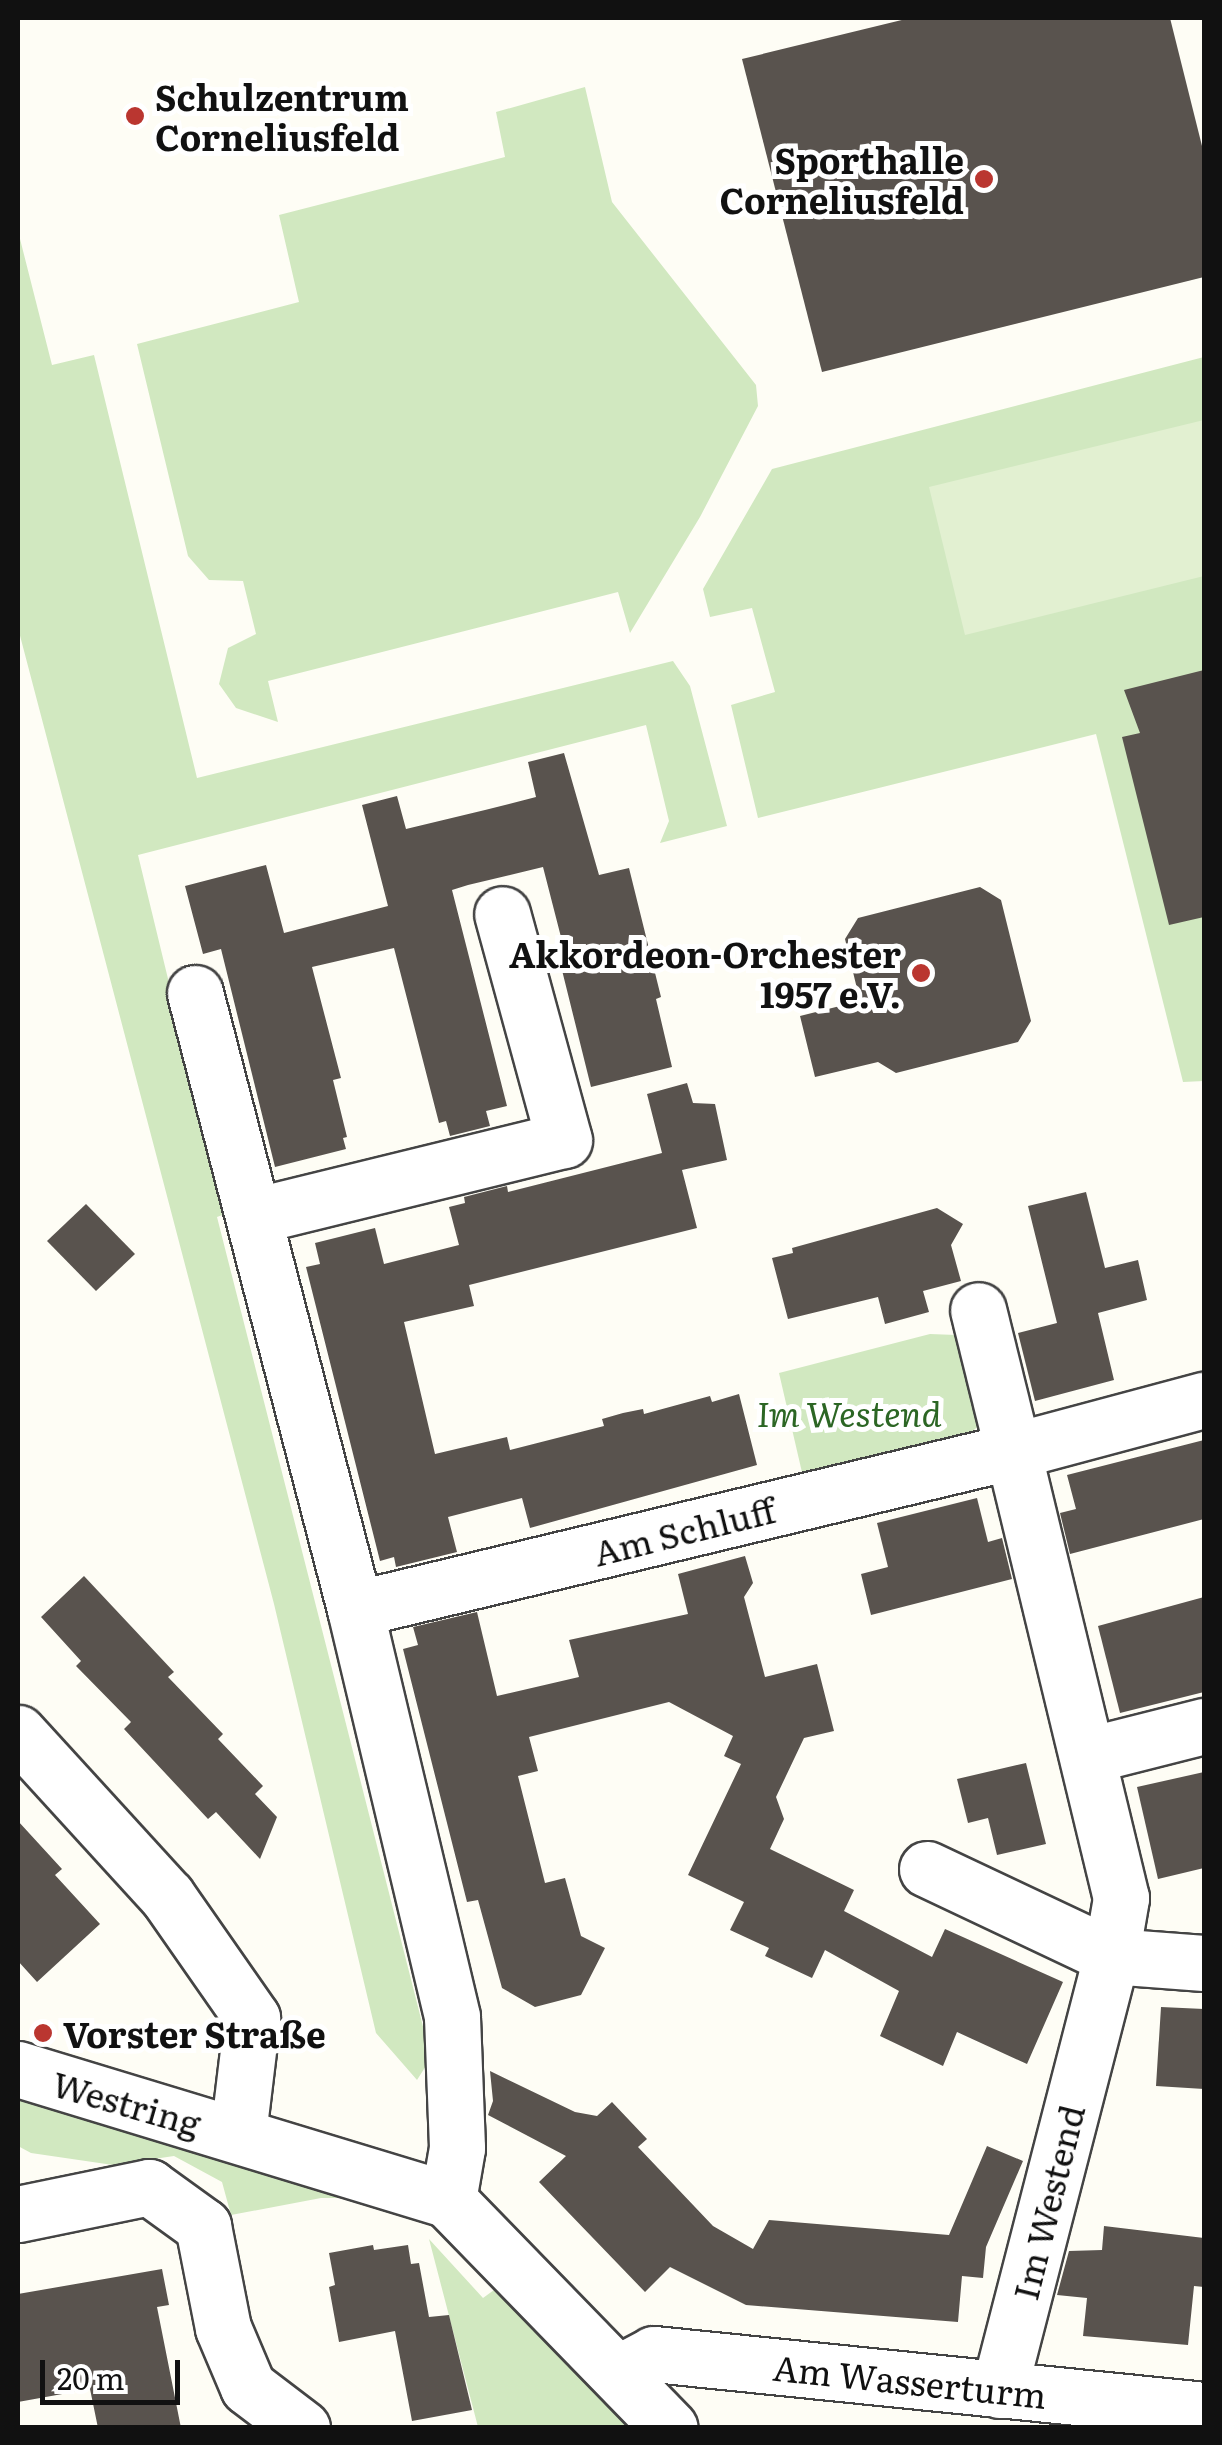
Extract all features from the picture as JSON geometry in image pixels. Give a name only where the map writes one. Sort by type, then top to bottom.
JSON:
[{"type":"street","points":[[254,1216],[564,1140],[502,914]]},
{"type":"street","points":[[195,993],[355,1609],[452,2018],[457,2148],[448,2200]]},
{"type":"street","name":"Im Westend","points":[[978,1310],[1121,1898],[1110,1956],[999,2390]]},
{"type":"street","points":[[1012,1451],[1204,1400]]},
{"type":"street","name":"Am Schluff","points":[[355,1609],[1012,1451]]},
{"type":"street","points":[[1089,1755],[1204,1726]]},
{"type":"street","points":[[18,1733],[167,1896],[252,2018],[238,2133],[448,2200],[620,2372],[670,2428]]},
{"type":"street","points":[[927,1869],[1110,1956],[1204,1963]]},
{"type":"street","name":"Westring","points":[[18,2070],[152,2113],[238,2133]]},
{"type":"street","points":[[18,2214],[149,2187],[203,2226],[223,2328],[248,2387],[302,2428]]},
{"type":"street","name":"Am Wasserturm","points":[[620,2372],[654,2354],[1204,2410]]},
{"type":"green space","points":[[585,87],[612,202],[756,385],[758,406],[700,517],[630,633],[618,592],[268,681],[278,722],[236,708],[219,684],[228,648],[256,634],[243,581],[209,580],[188,556],[137,344],[299,302],[279,215],[505,157],[496,112]]},
{"type":"green space","points":[[18,231],[52,365],[94,355],[197,778],[673,661],[690,686],[727,826],[660,843],[669,821],[646,725],[138,855],[225,1214],[217,1217],[431,2058],[417,2080],[376,2033],[274,1604],[18,628]]},
{"type":"green space","points":[[1204,357],[1204,1081],[1183,1082],[1096,734],[758,818],[731,705],[775,692],[752,608],[710,617],[703,589],[772,469]]},
{"type":"green space","points":[[1204,420],[1204,576],[965,635],[929,487]]},
{"type":"green space","name":"Im Westend","points":[[930,1334],[956,1335],[980,1425],[960,1441],[804,1481],[779,1373]]},
{"type":"green space","points":[[18,2098],[363,2198],[321,2198],[231,2215],[222,2182],[174,2156],[113,2165],[31,2153],[18,2146]]},
{"type":"green space","points":[[429,2239],[483,2298],[494,2290],[539,2312],[645,2427],[478,2427]]},
{"type":"building","points":[[910,18],[1170,18],[1204,154],[1204,277],[822,372],[742,59]]},
{"type":"building","points":[[1204,670],[1204,917],[1169,925],[1122,737],[1140,733],[1124,690]]},
{"type":"building","points":[[564,753],[599,875],[629,868],[661,997],[656,999],[672,1067],[591,1087],[555,942],[562,941],[543,867],[468,885],[452,890],[507,1106],[486,1111],[490,1126],[450,1136],[446,1121],[439,1123],[394,948],[312,967],[341,1078],[333,1080],[347,1137],[343,1138],[346,1149],[275,1167],[221,949],[203,954],[185,886],[266,865],[284,933],[388,906],[362,805],[397,796],[406,829],[536,797],[528,762]]},
{"type":"building","points":[[980,887],[1001,900],[1031,1021],[1018,1042],[896,1073],[878,1062],[815,1077],[800,1016],[860,1001],[845,939],[858,918]]},
{"type":"building","points":[[687,1083],[693,1103],[715,1104],[727,1160],[682,1170],[697,1228],[469,1285],[474,1306],[404,1322],[435,1454],[507,1437],[510,1450],[604,1426],[602,1419],[623,1413],[643,1409],[644,1414],[710,1396],[712,1402],[739,1394],[757,1465],[530,1528],[522,1498],[448,1517],[457,1552],[396,1567],[394,1557],[380,1561],[306,1267],[320,1264],[315,1243],[375,1228],[384,1264],[459,1245],[449,1207],[465,1203],[464,1197],[507,1186],[508,1192],[662,1153],[647,1094]]},
{"type":"building","points":[[1086,1192],[1105,1268],[1138,1260],[1147,1300],[1098,1313],[1114,1380],[1035,1401],[1018,1333],[1057,1323],[1028,1206]]},
{"type":"building","points":[[86,1204],[135,1254],[96,1291],[47,1241]]},
{"type":"building","points":[[937,1208],[963,1224],[951,1245],[961,1281],[923,1291],[929,1312],[885,1324],[878,1297],[788,1319],[772,1258],[793,1253],[792,1248]]},
{"type":"building","points":[[1204,1440],[1204,1519],[1070,1554],[1060,1513],[1076,1509],[1067,1475]]},
{"type":"building","points":[[977,1498],[988,1542],[1002,1538],[1012,1579],[871,1615],[861,1574],[888,1567],[877,1523]]},
{"type":"building","points":[[745,1556],[753,1583],[744,1597],[765,1677],[817,1664],[834,1731],[804,1738],[776,1797],[784,1819],[770,1849],[854,1890],[844,1911],[932,1957],[945,1929],[1063,1982],[1027,2064],[957,2032],[943,2066],[880,2036],[899,1991],[825,1950],[812,1978],[765,1956],[769,1948],[730,1930],[744,1902],[688,1875],[741,1764],[724,1756],[733,1736],[669,1702],[529,1737],[538,1771],[518,1776],[545,1883],[565,1878],[581,1936],[605,1948],[581,1995],[535,2007],[502,1988],[478,1900],[467,1902],[403,1649],[418,1645],[413,1627],[477,1612],[497,1696],[579,1677],[569,1640],[688,1614],[678,1574]]},
{"type":"building","points":[[84,1576],[174,1672],[168,1677],[223,1734],[218,1739],[263,1786],[255,1794],[277,1817],[260,1859],[216,1812],[208,1819],[124,1729],[131,1722],[76,1666],[81,1661],[41,1617]]},
{"type":"building","points":[[1204,1597],[1204,1692],[1120,1713],[1098,1626]]},
{"type":"building","points":[[1026,1763],[1046,1844],[997,1855],[988,1818],[968,1823],[957,1779]]},
{"type":"building","points":[[1204,1772],[1204,1868],[1158,1879],[1137,1787]]},
{"type":"building","points":[[18,1821],[62,1869],[55,1875],[100,1924],[37,1982],[18,1961]]},
{"type":"building","points":[[1161,2007],[1204,2009],[1204,2089],[1156,2086]]},
{"type":"building","points":[[490,2071],[575,2112],[597,2116],[612,2102],[647,2139],[638,2147],[713,2226],[753,2249],[769,2220],[949,2235],[987,2146],[1023,2161],[986,2247],[983,2278],[962,2276],[958,2322],[746,2305],[670,2267],[645,2292],[539,2182],[566,2156],[488,2115],[493,2101]]},
{"type":"building","points":[[1104,2226],[1204,2238],[1204,2287],[1194,2286],[1188,2345],[1083,2336],[1087,2298],[1057,2295],[1069,2251],[1102,2250]]},
{"type":"building","points":[[373,2245],[374,2250],[408,2245],[411,2264],[419,2263],[429,2317],[449,2315],[472,2410],[412,2421],[395,2331],[339,2342],[329,2287],[335,2285],[329,2253]]},
{"type":"building","points":[[162,2269],[169,2305],[157,2307],[181,2428],[98,2428],[90,2389],[18,2402],[18,2294]]},
{"type":"place","name":"Schulzentrum Corneliusfeld","points":[[135,116]]},
{"type":"place","name":"Sporthalle Corneliusfeld","points":[[984,179]]},
{"type":"place","name":"Akkordeon-Orchester 1957 e.V.","points":[[921,973]]},
{"type":"place","name":"Vorster Straße","points":[[43,2033]]}]
